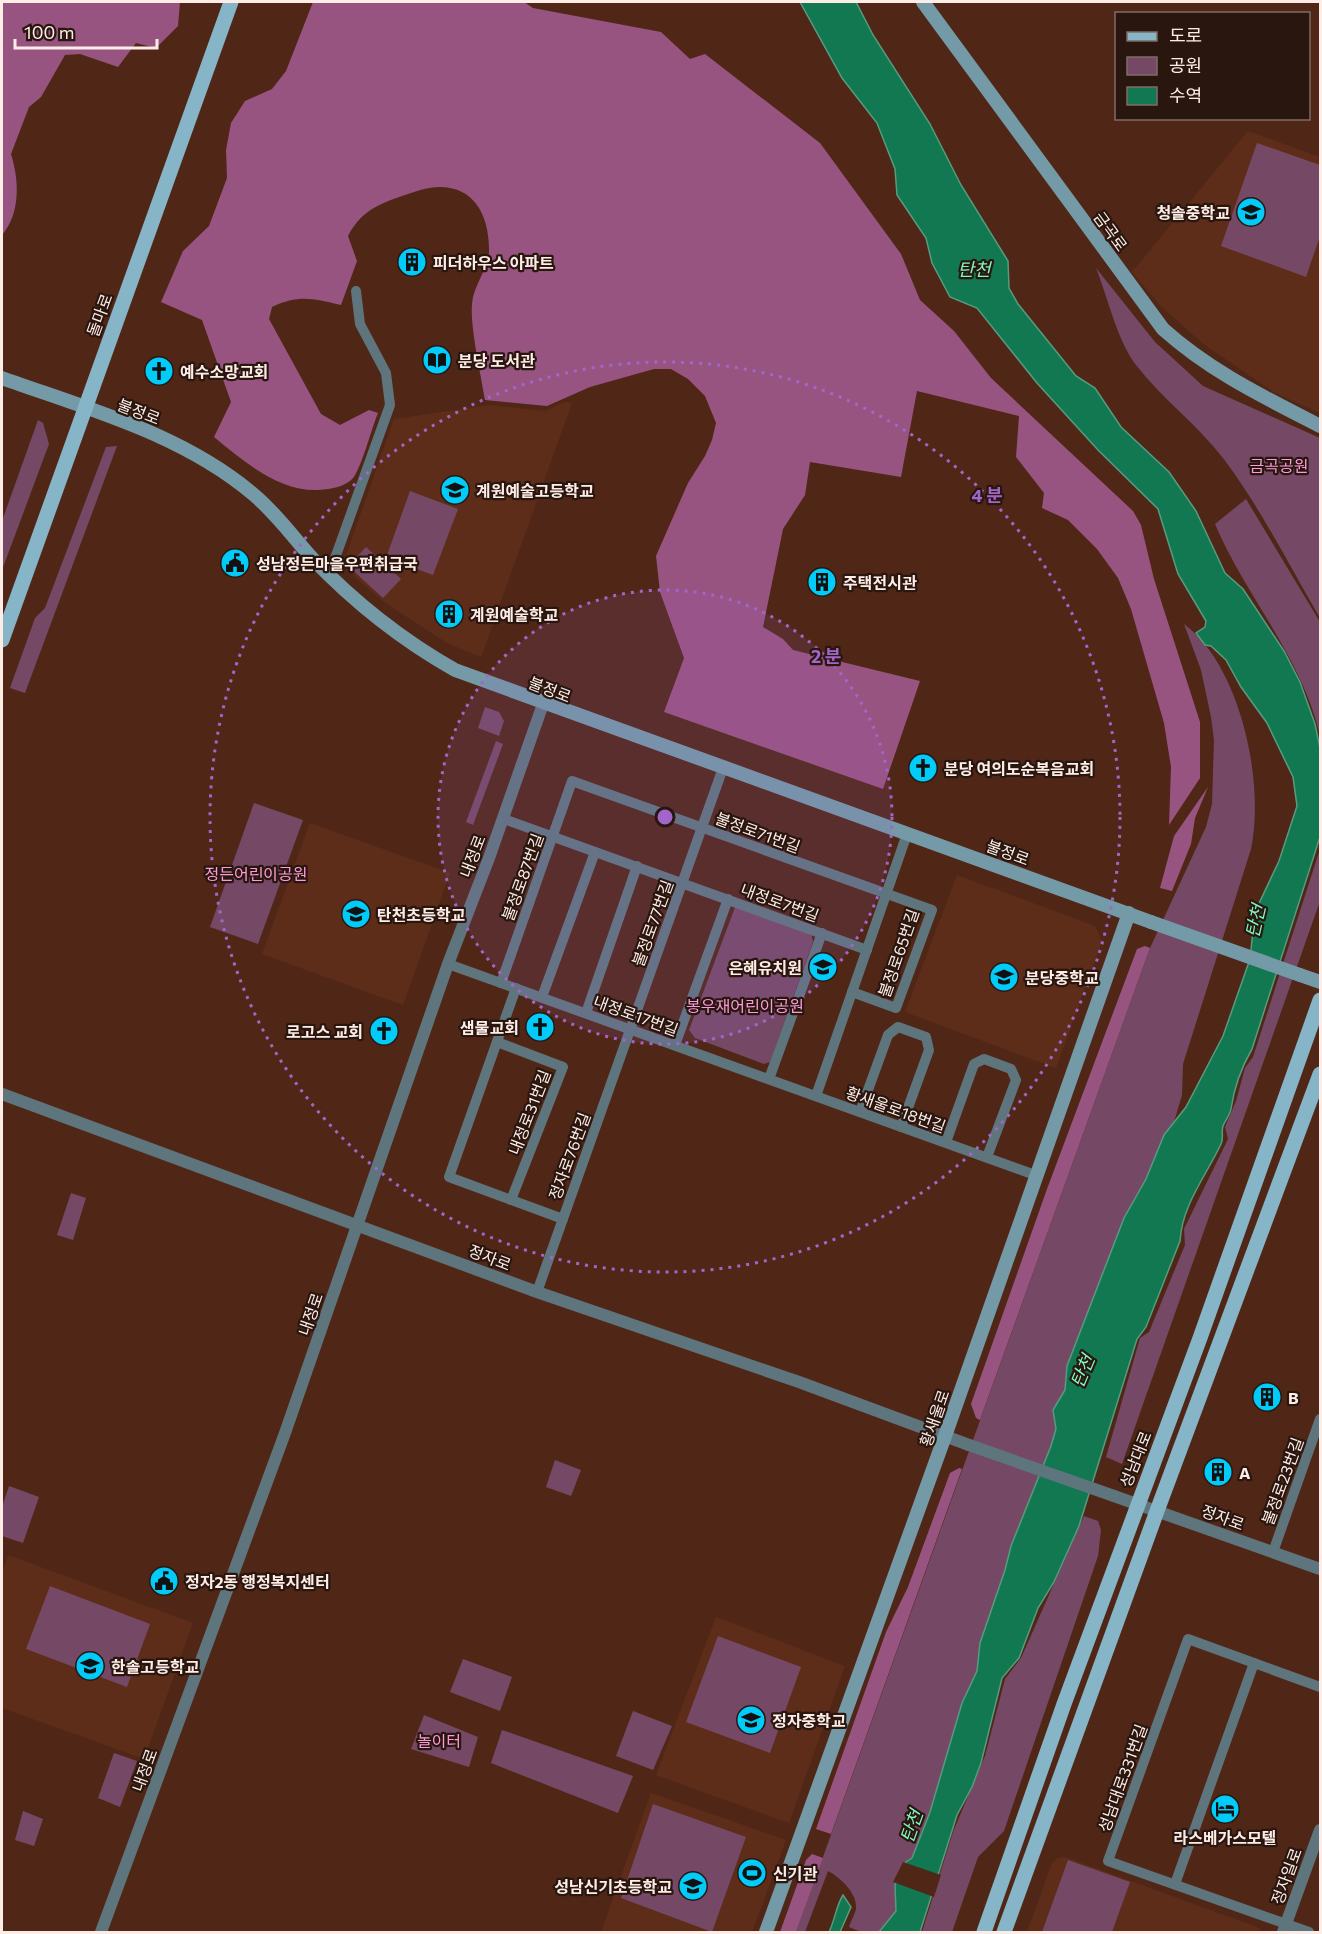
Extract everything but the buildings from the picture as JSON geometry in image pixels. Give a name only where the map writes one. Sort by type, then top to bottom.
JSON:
[{"type":"main road","name":"돌마로","points":[[2,640],[231,2]]},
{"type":"main road","name":"금곡로","points":[[923,2],[1163,329],[1200,361],[1320,426]]},
{"type":"main road","name":"불정로","points":[[2,378],[172,441],[213,464],[255,495],[360,604],[432,657],[455,670],[543,704],[1320,982]]},
{"type":"main road","name":"황새울로","points":[[766,1932],[945,1436],[1129,913]]},
{"type":"main road","name":"성남대로","points":[[984,1932],[1320,1000]]},
{"type":"main road","points":[[1004,1932],[1156,1511],[1320,1074]]},
{"type":"street","points":[[329,574],[390,405],[386,373],[375,358],[360,324],[356,291]]},
{"type":"street","name":"내정로","points":[[101,1932],[285,1433],[448,964],[504,819],[543,704]]},
{"type":"street","name":"불정로77번길","points":[[630,1029],[723,768]]},
{"type":"street","name":"불정로87번길","points":[[501,983],[572,781],[702,827]]},
{"type":"street","name":"내정로7번길","points":[[504,819],[867,950]]},
{"type":"street","name":"불정로71번길","points":[[702,827],[804,864]]},
{"type":"street","name":"불정로65번길","points":[[816,1096],[907,834]]},
{"type":"street","points":[[542,997],[596,852]]},
{"type":"street","name":"불정로65번길","points":[[804,864],[932,910],[896,1008],[852,992]]},
{"type":"street","points":[[586,1013],[637,866]]},
{"type":"street","name":"내정로7번길","points":[[675,1045],[728,899]]},
{"type":"street","name":"내정로7번길","points":[[769,1079],[822,933]]},
{"type":"street","name":"내정로17번길","points":[[448,964],[746,1071]]},
{"type":"street","points":[[516,988],[449,1177],[563,1219]]},
{"type":"street","points":[[860,1112],[888,1035],[898,1027],[926,1037],[929,1050],[901,1127]]},
{"type":"street","name":"정자로76번길","points":[[537,1292],[630,1029]]},
{"type":"street","name":"내정로31번길","points":[[497,1042],[563,1067],[511,1200]]},
{"type":"street","points":[[946,1142],[974,1064],[984,1059],[1011,1069],[1016,1080],[987,1157]]},
{"type":"street","name":"황새울로18번길","points":[[746,1071],[1035,1175]]},
{"type":"street","name":"정자로","points":[[2,1094],[537,1292],[799,1382],[969,1445],[1320,1569]]},
{"type":"street","name":"불정로23번길","points":[[1273,1552],[1320,1419]]},
{"type":"street","name":"성남대로331번길","points":[[1254,1664],[1188,1639],[1108,1861],[1175,1884],[1285,1928],[1309,1932]]},
{"type":"street","points":[[1175,1884],[1254,1664],[1320,1687]]},
{"type":"street","name":"정자일로","points":[[1285,1928],[1320,1830]]},
{"type":"shaded area","points":[[2,2],[180,2],[178,26],[156,48],[136,43],[118,67],[80,54],[65,55],[41,97],[29,107],[11,154],[16,175],[17,196],[13,217],[2,235]]},
{"type":"shaded area","points":[[313,2],[524,2],[533,8],[661,32],[690,59],[705,54],[820,143],[901,254],[920,300],[954,331],[991,378],[1133,511],[1141,525],[1154,579],[1200,722],[1200,778],[1169,825],[1171,767],[1164,723],[1131,609],[1118,578],[1097,549],[1068,520],[1042,508],[1044,493],[1016,457],[1019,416],[917,391],[901,477],[810,462],[805,495],[783,529],[763,627],[783,639],[793,650],[920,681],[883,789],[664,712],[684,658],[660,592],[656,556],[688,483],[705,456],[716,423],[705,396],[688,379],[671,369],[654,369],[590,387],[547,406],[485,400],[474,338],[472,304],[488,258],[488,235],[478,207],[470,197],[459,191],[446,187],[414,192],[376,207],[361,218],[348,236],[357,261],[341,305],[299,299],[272,307],[269,319],[321,414],[340,425],[369,410],[378,413],[353,478],[331,489],[311,490],[296,487],[252,467],[214,437],[231,402],[202,320],[161,302],[183,251],[209,226],[227,178],[226,150],[231,123],[245,101],[272,89],[286,71]]},
{"type":"shaded area","name":"청솔중학교","points":[[1248,131],[1320,157],[1320,413],[1275,393],[1202,343],[1160,305],[1132,272]]},
{"type":"shaded area","name":"계원예술고등학교","points":[[564,402],[572,403],[481,657],[447,643],[384,602],[348,571],[344,561],[394,419],[490,405],[545,411]]},
{"type":"shaded area","points":[[1208,787],[1195,818],[1191,844],[1172,891],[1160,888],[1174,836]]},
{"type":"shaded area","name":"탄천초등학교","points":[[310,823],[450,873],[403,1005],[262,954]]},
{"type":"shaded area","name":"분당중학교","points":[[957,875],[1095,926],[1102,941],[1056,1068],[905,1012]]},
{"type":"shaded area","points":[[1145,946],[1150,948],[980,1420],[976,1418],[971,1404],[1047,1189],[1137,949]]},
{"type":"shaded area","points":[[959,1468],[962,1469],[831,1834],[816,1829],[886,1632],[908,1587],[950,1473]]},
{"type":"shaded area","name":"한솔고등학교","points":[[8,1555],[193,1623],[144,1759],[2,1708],[2,1574]]},
{"type":"shaded area","name":"정자중학교","points":[[716,1617],[845,1666],[789,1823],[656,1775]]},
{"type":"shaded area","name":"성남신기초등학교","points":[[651,1793],[786,1840],[752,1932],[601,1932]]},
{"type":"shaded area","points":[[812,1854],[823,1858],[796,1932],[780,1932],[806,1860]]},
{"type":"shaded area","points":[[1065,1857],[1257,1927],[1263,1932],[1027,1932],[1052,1863],[1057,1858]]},
{"type":"green space","points":[[1257,143],[1320,165],[1320,236],[1306,277],[1221,246]]},
{"type":"green space","name":"금곡공원","points":[[1096,268],[1155,342],[1203,386],[1320,438],[1320,618],[1237,477],[1202,434],[1157,389],[1129,355]]},
{"type":"green space","points":[[38,420],[43,423],[49,444],[2,570],[2,521]]},
{"type":"green space","points":[[117,446],[25,693],[10,688],[35,618],[45,608],[106,447]]},
{"type":"green space","points":[[410,491],[458,509],[433,575],[386,558]]},
{"type":"green space","points":[[1246,499],[1320,622],[1320,736],[1312,707],[1287,653],[1242,577],[1215,524]]},
{"type":"green space","points":[[366,547],[401,579],[383,598],[348,566]]},
{"type":"green space","points":[[1184,624],[1204,643],[1234,696],[1251,760],[1254,822],[1251,849],[1183,1064],[1182,1095],[1174,1122],[1164,1135],[1146,1179],[1124,1218],[1067,1366],[1065,1390],[1053,1410],[1056,1429],[1051,1446],[1011,1546],[980,1643],[977,1671],[962,1703],[930,1812],[912,1858],[906,1862],[896,1911],[879,1932],[861,1932],[849,1927],[856,1903],[843,1882],[828,1871],[805,1932],[796,1932],[1150,948],[1206,827],[1212,804],[1214,740],[1201,670]]},
{"type":"green space","points":[[485,707],[499,712],[504,721],[499,736],[478,728]]},
{"type":"green space","points":[[496,741],[503,744],[473,825],[466,822]]},
{"type":"green space","name":"정든어린이공원","points":[[254,803],[303,820],[258,944],[210,927]]},
{"type":"green space","points":[[1320,849],[1320,901],[1122,1464],[1106,1457],[1140,1338],[1149,1332],[1185,1245],[1184,1229],[1228,1139],[1225,1127],[1236,1101],[1245,1068],[1253,1057]]},
{"type":"green space","name":"봉우재어린이공원","points":[[737,902],[811,934],[813,942],[770,1062],[764,1064],[695,1038],[689,1030]]},
{"type":"green space","points":[[71,1193],[86,1198],[73,1240],[57,1235]]},
{"type":"green space","points":[[555,1460],[581,1470],[571,1496],[546,1487]]},
{"type":"green space","points":[[9,1486],[39,1497],[23,1543],[2,1536],[2,1507]]},
{"type":"green space","points":[[1084,1516],[1098,1521],[1101,1530],[1098,1556],[1004,1831],[978,1857],[952,1932],[922,1932],[953,1832],[985,1756],[1005,1679],[1021,1658]]},
{"type":"green space","points":[[50,1586],[150,1624],[127,1687],[26,1649]]},
{"type":"green space","points":[[718,1636],[801,1667],[770,1753],[686,1722]]},
{"type":"green space","points":[[463,1659],[512,1677],[500,1711],[450,1692]]},
{"type":"green space","points":[[633,1711],[672,1726],[653,1770],[616,1756]]},
{"type":"green space","name":"놀이터","points":[[424,1715],[478,1737],[469,1767],[411,1749]]},
{"type":"green space","points":[[502,1730],[633,1776],[618,1813],[491,1763]]},
{"type":"green space","points":[[114,1753],[137,1761],[120,1807],[98,1798]]},
{"type":"green space","points":[[653,1804],[746,1837],[712,1932],[621,1898]]},
{"type":"green space","points":[[23,1811],[43,1819],[34,1846],[15,1840]]},
{"type":"green space","points":[[1068,1860],[1130,1882],[1112,1932],[1042,1932]]},
{"type":"water","name":"탄천","points":[[800,2],[856,2],[873,35],[930,124],[961,185],[1008,261],[1009,288],[1018,304],[1076,376],[1095,388],[1121,427],[1169,472],[1196,511],[1225,573],[1243,589],[1284,651],[1300,682],[1315,724],[1320,748],[1320,837],[1252,1049],[1238,1078],[1230,1111],[1223,1126],[1222,1142],[1190,1203],[1180,1241],[1146,1327],[1137,1339],[1079,1526],[1054,1582],[1038,1608],[1019,1658],[1002,1678],[981,1763],[972,1787],[957,1815],[920,1932],[879,1932],[896,1911],[895,1885],[906,1862],[912,1858],[930,1812],[962,1703],[977,1671],[980,1643],[1011,1546],[1051,1446],[1056,1429],[1053,1410],[1065,1390],[1067,1366],[1124,1218],[1146,1179],[1164,1135],[1186,1107],[1223,1036],[1250,959],[1255,912],[1279,861],[1297,806],[1293,777],[1267,723],[1241,687],[1226,660],[1211,646],[1205,645],[1196,633],[1205,627],[1206,621],[1178,574],[1158,509],[1098,450],[1037,383],[977,308],[950,297],[932,263],[926,238],[897,195],[895,169],[877,123],[842,78]]},
{"type":"water","points":[[843,1895],[851,1907],[840,1932],[829,1932],[839,1904]]},
{"type":"pier","points":[[903,1862],[941,1875],[934,1897],[893,1882]]},
{"type":"place","name":"청솔중학교","points":[[1251,212]]},
{"type":"place","name":"피더하우스 아파트","points":[[412,262]]},
{"type":"place","name":"분당 도서관","points":[[437,360]]},
{"type":"place","name":"예수소망교회","points":[[159,371]]},
{"type":"place","name":"계원예술고등학교","points":[[455,490]]},
{"type":"place","name":"성남정든마을우편취급국","points":[[235,563]]},
{"type":"place","name":"주택전시관","points":[[822,582]]},
{"type":"place","name":"계원예술학교","points":[[449,614]]},
{"type":"place","name":"분당 여의도순복음교회","points":[[923,768]]},
{"type":"place","name":"탄천초등학교","points":[[356,914]]},
{"type":"place","name":"은혜유치원","points":[[823,967]]},
{"type":"place","name":"분당중학교","points":[[1004,977]]},
{"type":"place","name":"샘물교회","points":[[540,1027]]},
{"type":"place","name":"로고스 교회","points":[[384,1031]]},
{"type":"place","name":"B","points":[[1267,1397]]},
{"type":"place","name":"A","points":[[1218,1472]]},
{"type":"place","name":"정자2동 행정복지센터","points":[[164,1581]]},
{"type":"place","name":"한솔고등학교","points":[[90,1666]]},
{"type":"place","name":"정자중학교","points":[[751,1720]]},
{"type":"place","name":"라스베가스모텔","points":[[1225,1809]]},
{"type":"place","name":"신기관","points":[[752,1873]]},
{"type":"place","name":"성남신기초등학교","points":[[693,1886]]}]
